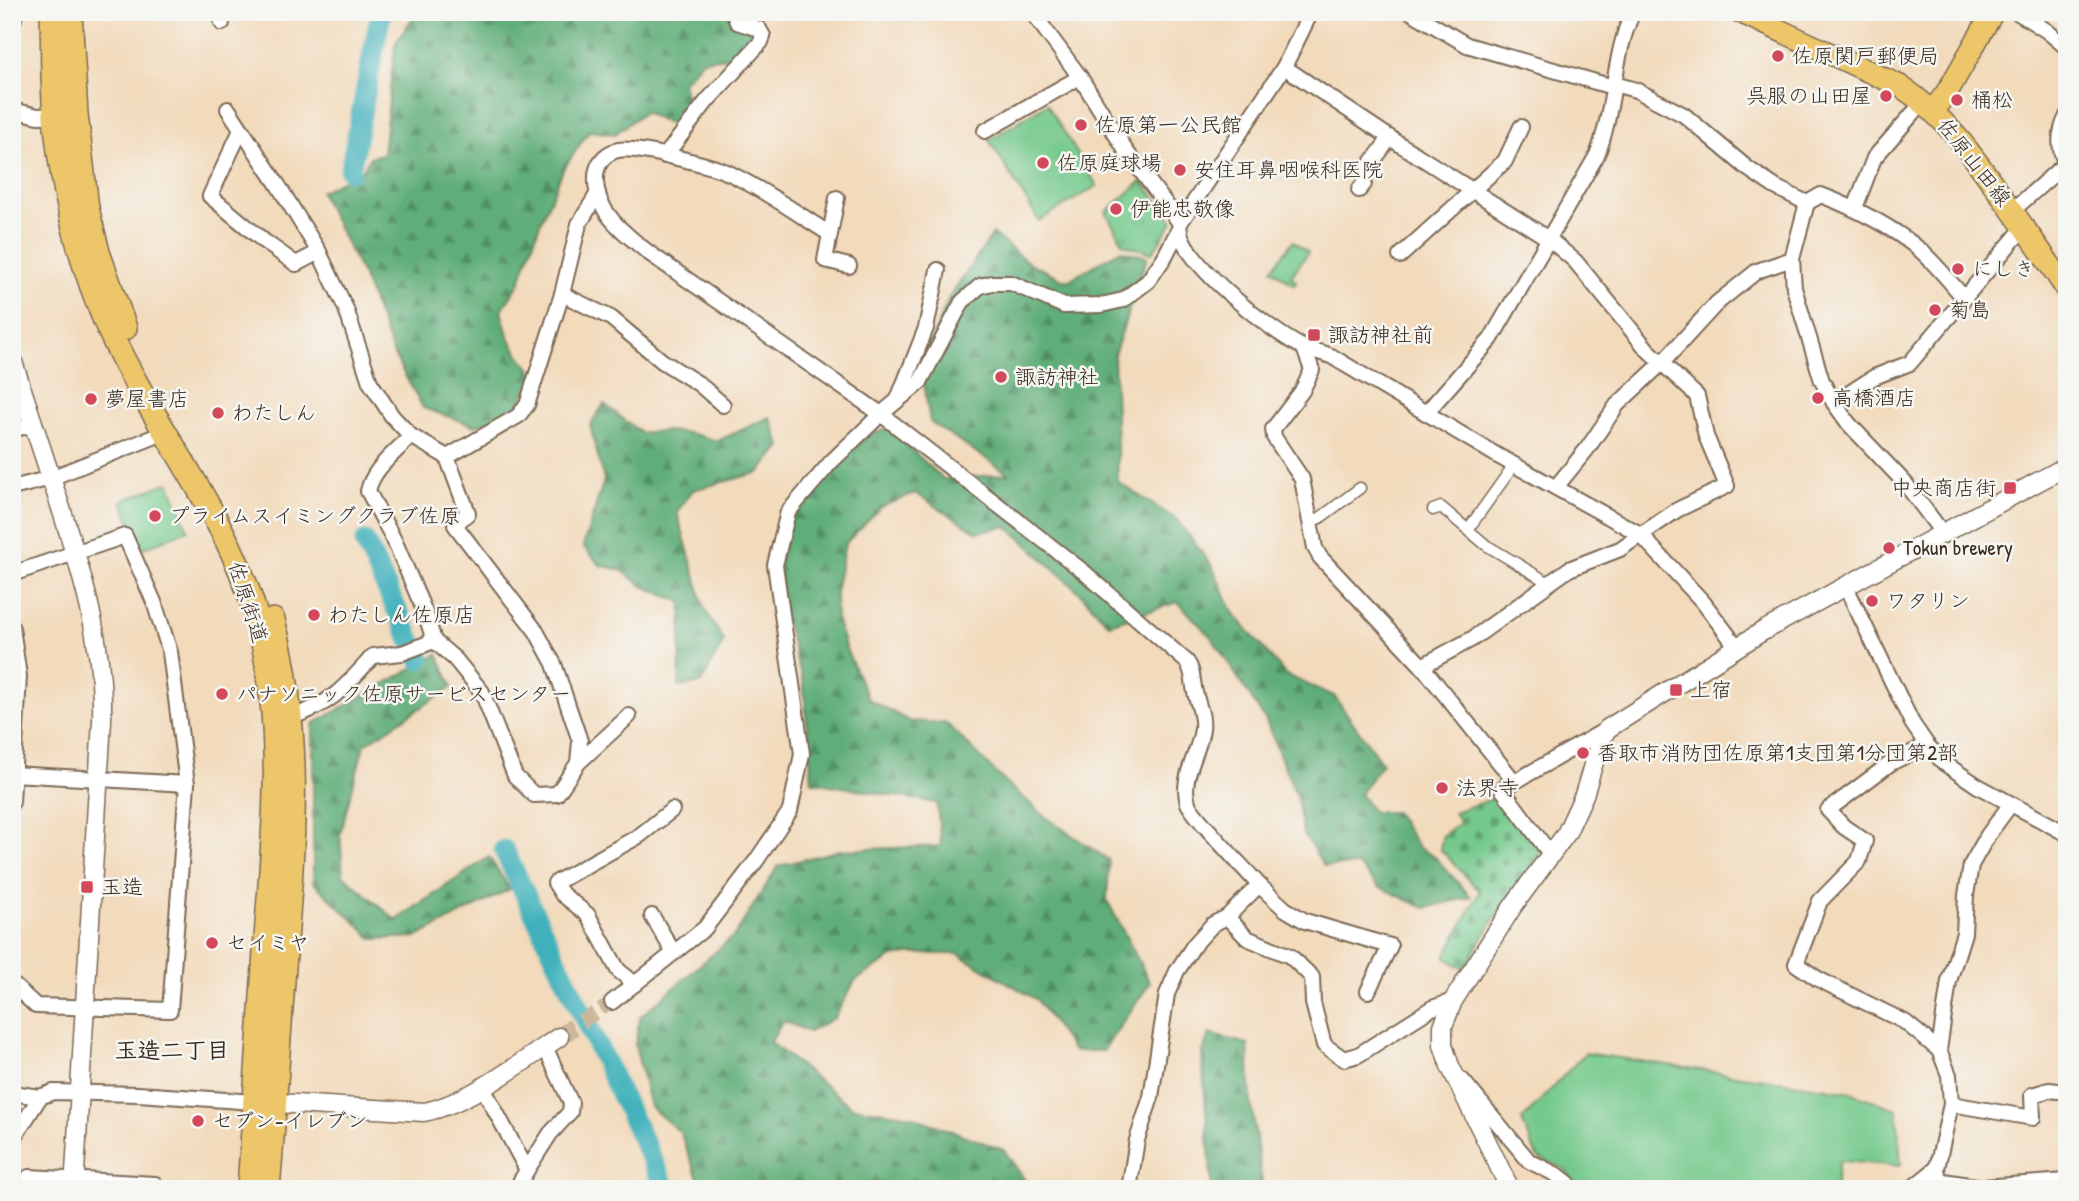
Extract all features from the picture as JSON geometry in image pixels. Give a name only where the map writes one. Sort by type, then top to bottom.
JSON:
[{"type":"highway","name":"佐原街道","points":[[52,12],[65,115],[98,252],[113,297],[125,328],[153,380],[232,514],[256,568],[274,622],[282,657],[291,717],[291,855],[265,1103],[249,1189]]},
{"type":"highway","name":"佐原街道","points":[[71,12],[65,115],[68,209],[81,257],[110,332],[220,525],[239,567],[258,623],[271,689],[276,761],[265,1103],[268,1189]]},
{"type":"main road","name":"佐原山田線","points":[[1740,12],[1900,86],[1928,106],[1965,146],[2067,290]]},
{"type":"main road","points":[[1928,106],[1949,89],[1993,12]]},
{"type":"street","points":[[12,20],[14,12]]},
{"type":"street","points":[[665,156],[707,101],[761,42],[763,36],[759,29],[737,22],[733,12]]},
{"type":"street","points":[[1032,12],[1080,77],[1126,151],[1179,226],[1181,239],[1188,250],[1219,285],[1304,348],[1331,356],[1514,465],[1640,534],[1703,602],[1737,647]]},
{"type":"street","points":[[612,1002],[705,928],[790,811],[802,754],[775,565],[789,512],[831,462],[881,414],[920,382],[962,302],[980,286],[1011,283],[1064,306],[1101,305],[1123,300],[1148,281],[1164,257],[1179,226],[1284,67],[1311,12]]},
{"type":"street","points":[[1411,12],[1467,45],[1636,90],[1684,115],[1747,168],[1775,187],[1807,202]]},
{"type":"street","points":[[1426,413],[1491,339],[1597,155],[1606,133],[1614,85],[1633,12]]},
{"type":"street","points":[[2017,12],[2047,31],[2067,48]]},
{"type":"street","points":[[1284,67],[1549,239],[1575,261],[1647,349],[1698,397],[1706,436],[1727,486],[1677,510],[1620,549],[1569,569],[1472,639],[1422,666]]},
{"type":"street","points":[[985,131],[1080,77]]},
{"type":"street","points":[[1855,208],[1874,158],[1928,106]]},
{"type":"street","points":[[228,109],[319,252],[346,309],[370,382],[392,416],[411,436],[447,457],[468,513],[455,525],[536,631],[554,664],[580,741],[578,764]]},
{"type":"street","points":[[12,110],[38,116],[65,115]]},
{"type":"street","points":[[1834,403],[1874,377],[1910,363],[1964,298],[2018,219],[2066,163],[2059,145],[2062,126],[2067,116]]},
{"type":"street","points":[[1400,256],[1505,161],[1521,127]]},
{"type":"street","points":[[241,130],[210,196],[296,264],[319,252]]},
{"type":"street","points":[[1359,190],[1364,184],[1365,172],[1390,138]]},
{"type":"street","points":[[830,234],[732,174],[665,156],[620,150],[609,154],[596,172],[600,206],[629,237],[881,414],[1084,572],[1187,662],[1194,672],[1194,686],[1202,709],[1203,725],[1185,783],[1188,805],[1259,885],[1285,909],[1305,921],[1390,946],[1368,991]]},
{"type":"street","points":[[447,457],[518,416],[527,405],[562,294],[579,224],[598,193]]},
{"type":"street","points":[[1944,535],[1905,483],[1849,424],[1822,381],[1794,288],[1793,259],[1807,202],[1821,195],[1855,208],[1896,232],[1922,252],[1964,298]]},
{"type":"street","points":[[837,198],[825,260],[849,266]]},
{"type":"street","points":[[1556,487],[1617,405],[1662,363],[1717,303],[1757,271],[1793,259]]},
{"type":"street","points":[[897,402],[926,328],[937,270]]},
{"type":"street","points":[[562,294],[611,318],[662,361],[699,384],[723,405]]},
{"type":"street","points":[[1304,348],[1312,370],[1302,391],[1273,429],[1274,437],[1302,480],[1315,548],[1320,557],[1422,666],[1514,780]]},
{"type":"street","points":[[12,359],[76,554],[94,622],[101,666],[98,778],[74,1184]]},
{"type":"street","points":[[12,430],[34,424]]},
{"type":"street","points":[[12,488],[51,478],[166,432]]},
{"type":"street","points":[[411,436],[379,468],[371,479],[368,491],[395,542],[426,615],[430,643],[455,659],[482,692],[515,776],[534,795],[558,794],[578,764],[629,716]]},
{"type":"street","points":[[1469,528],[1514,465]]},
{"type":"street","points":[[1551,855],[1502,789],[1607,729],[1737,647],[2067,466]]},
{"type":"street","points":[[1310,522],[1320,518],[1360,488]]},
{"type":"street","points":[[1433,510],[1441,507],[1486,545],[1549,583]]},
{"type":"street","points":[[12,575],[125,536],[154,602],[170,652],[187,784],[170,1010],[36,1006],[12,984]]},
{"type":"street","points":[[1846,587],[1912,723],[1927,745],[1944,763],[2010,805],[2067,834]]},
{"type":"street","points":[[12,628],[19,676],[12,802]]},
{"type":"street","points":[[291,717],[310,711],[342,691],[373,656],[402,653],[430,643]]},
{"type":"street","points":[[1510,1189],[1450,1066],[1443,1045],[1443,1026],[1453,1001],[1482,953],[1566,834],[1584,795],[1607,729]]},
{"type":"street","points":[[1927,745],[1891,763],[1828,810],[1844,827],[1865,841],[1859,861],[1820,901],[1796,964],[1818,979],[1905,1022],[1939,1050],[1949,1075],[1951,1104],[1938,1179]]},
{"type":"street","points":[[13,774],[187,784]]},
{"type":"street","points":[[1939,1050],[1949,981],[1964,933],[1971,865],[2010,805]]},
{"type":"street","points":[[635,984],[618,970],[588,915],[562,894],[555,884],[639,836],[672,810]]},
{"type":"street","points":[[1129,1189],[1137,1140],[1151,1097],[1167,994],[1177,971],[1194,945],[1213,924],[1227,917],[1259,885]]},
{"type":"street","points":[[652,916],[674,953]]},
{"type":"street","points":[[1227,917],[1247,938],[1290,956],[1312,977],[1313,1003],[1324,1045],[1344,1059],[1357,1055],[1432,1007],[1453,1001]]},
{"type":"street","points":[[12,1093],[40,1097],[53,1092],[138,1094],[424,1112],[441,1109],[552,1042],[571,1103],[570,1112],[550,1134],[516,1189]]},
{"type":"street","points":[[1450,1066],[1529,1161],[1559,1176],[1571,1189]]},
{"type":"street","points":[[482,1086],[527,1170]]},
{"type":"street","points":[[1951,1104],[2033,1118],[2032,1095],[2049,1090],[2067,1092]]},
{"type":"street","points":[[12,1141],[40,1097]]},
{"type":"street","points":[[26,1189],[29,1177],[74,1184],[156,1184],[155,1189]]},
{"type":"street","points":[[1911,1189],[1938,1179],[1982,1187],[2067,1181]]},
{"type":"green space","points":[[414,12],[722,12],[756,23],[737,56],[703,60],[683,82],[689,108],[672,125],[644,112],[615,134],[589,131],[563,170],[541,221],[519,284],[501,311],[513,346],[536,375],[514,412],[475,426],[423,408],[394,355],[362,274],[320,192],[363,170],[370,157],[383,154],[395,44]]},
{"type":"green space","name":"佐原庭球場","points":[[1047,104],[1097,186],[1039,221],[989,140]]},
{"type":"green space","points":[[1142,181],[1173,221],[1152,253],[1123,244],[1106,212]]},
{"type":"green space","points":[[993,234],[1029,263],[1067,281],[1121,250],[1147,257],[1114,355],[1118,482],[1177,520],[1212,566],[1234,614],[1286,675],[1334,696],[1382,763],[1360,794],[1373,812],[1395,812],[1419,848],[1433,855],[1471,897],[1425,908],[1379,887],[1358,865],[1324,866],[1303,833],[1297,798],[1266,721],[1212,638],[1178,602],[1109,624],[1076,589],[1007,526],[977,532],[915,493],[881,507],[845,544],[836,587],[836,618],[868,699],[909,721],[946,723],[1003,780],[1048,819],[1109,860],[1107,900],[1150,983],[1103,1051],[1073,1051],[1037,1000],[958,954],[908,954],[893,957],[855,981],[834,1018],[809,1032],[784,1021],[770,1042],[852,1107],[911,1116],[1004,1150],[1031,1189],[702,1189],[680,1132],[650,1107],[635,1045],[640,1017],[735,935],[778,866],[840,850],[941,846],[937,803],[812,782],[803,681],[782,610],[779,563],[792,514],[841,460],[873,432],[890,429],[943,479],[1009,474],[930,422],[921,365],[949,298]]},
{"type":"green space","points":[[1293,241],[1308,252],[1291,277],[1296,281],[1294,285],[1272,269]]},
{"type":"green space","points":[[604,404],[641,433],[679,432],[717,441],[770,417],[781,446],[760,472],[693,490],[677,512],[705,610],[724,641],[701,683],[679,687],[682,602],[643,586],[621,570],[600,565],[583,546],[604,480],[590,425]]},
{"type":"green space","name":"プライムスイミングクラブ佐原","points":[[169,482],[188,530],[142,549],[122,501]]},
{"type":"green space","points":[[438,654],[452,687],[364,745],[340,834],[343,875],[396,920],[489,857],[510,889],[417,937],[373,939],[313,882],[313,724]]},
{"type":"green space","points":[[1501,796],[1544,849],[1502,906],[1464,969],[1445,957],[1480,891],[1440,849],[1443,835],[1460,823],[1454,812]]},
{"type":"green space","points":[[1209,1034],[1248,1044],[1251,1102],[1263,1189],[1212,1189],[1202,1055]]},
{"type":"green space","points":[[1585,1053],[1846,1091],[1897,1109],[1901,1166],[1839,1161],[1835,1189],[1577,1189],[1566,1170],[1537,1157],[1522,1120]]},
{"type":"waterway","points":[[350,171],[381,12]]},
{"type":"waterway","points":[[365,542],[420,659]]},
{"type":"waterway","points":[[504,850],[666,1189]]},
{"type":"tunnel","points":[[583,1021],[612,1002]]},
{"type":"tunnel","points":[[559,1037],[583,1021]]},
{"type":"place","name":"佐原関戸郵便局","points":[[1778,56]]},
{"type":"place","name":"呉服の山田屋","points":[[1886,96]]},
{"type":"place","name":"桶松","points":[[1957,100]]},
{"type":"place","name":"佐原第一公民館","points":[[1081,125]]},
{"type":"place","name":"佐原庭球場","points":[[1043,163]]},
{"type":"place","name":"安住耳鼻咽喉科医院","points":[[1180,170]]},
{"type":"place","name":"伊能忠敬像","points":[[1116,209]]},
{"type":"place","name":"にしき","points":[[1958,269]]},
{"type":"place","name":"菊島","points":[[1935,310]]},
{"type":"place","name":"諏訪神社前","points":[[1314,335]]},
{"type":"place","name":"諏訪神社","points":[[1001,377]]},
{"type":"place","name":"高橋酒店","points":[[1818,398]]},
{"type":"place","name":"夢屋書店","points":[[91,399]]},
{"type":"place","name":"わたしん","points":[[218,413]]},
{"type":"place","name":"中央商店街","points":[[2010,488]]},
{"type":"place","name":"プライムスイミングクラブ佐原","points":[[155,516]]},
{"type":"place","name":"Tokun brewery","points":[[1889,548]]},
{"type":"place","name":"ワタリン","points":[[1872,601]]},
{"type":"place","name":"わたしん佐原店","points":[[314,615]]},
{"type":"place","name":"上宿","points":[[1676,690]]},
{"type":"place","name":"パナソニック佐原サービスセンター","points":[[222,694]]},
{"type":"place","name":"香取市消防団佐原第1支団第1分団第2部","points":[[1583,753]]},
{"type":"place","name":"法界寺","points":[[1442,788]]},
{"type":"place","name":"玉造","points":[[87,887]]},
{"type":"place","name":"セイミヤ","points":[[212,943]]},
{"type":"place","name":"セブン-イレブン","points":[[198,1121]]},
{"type":"district","name":"玉造二丁目","points":[[172,1050]]}]
